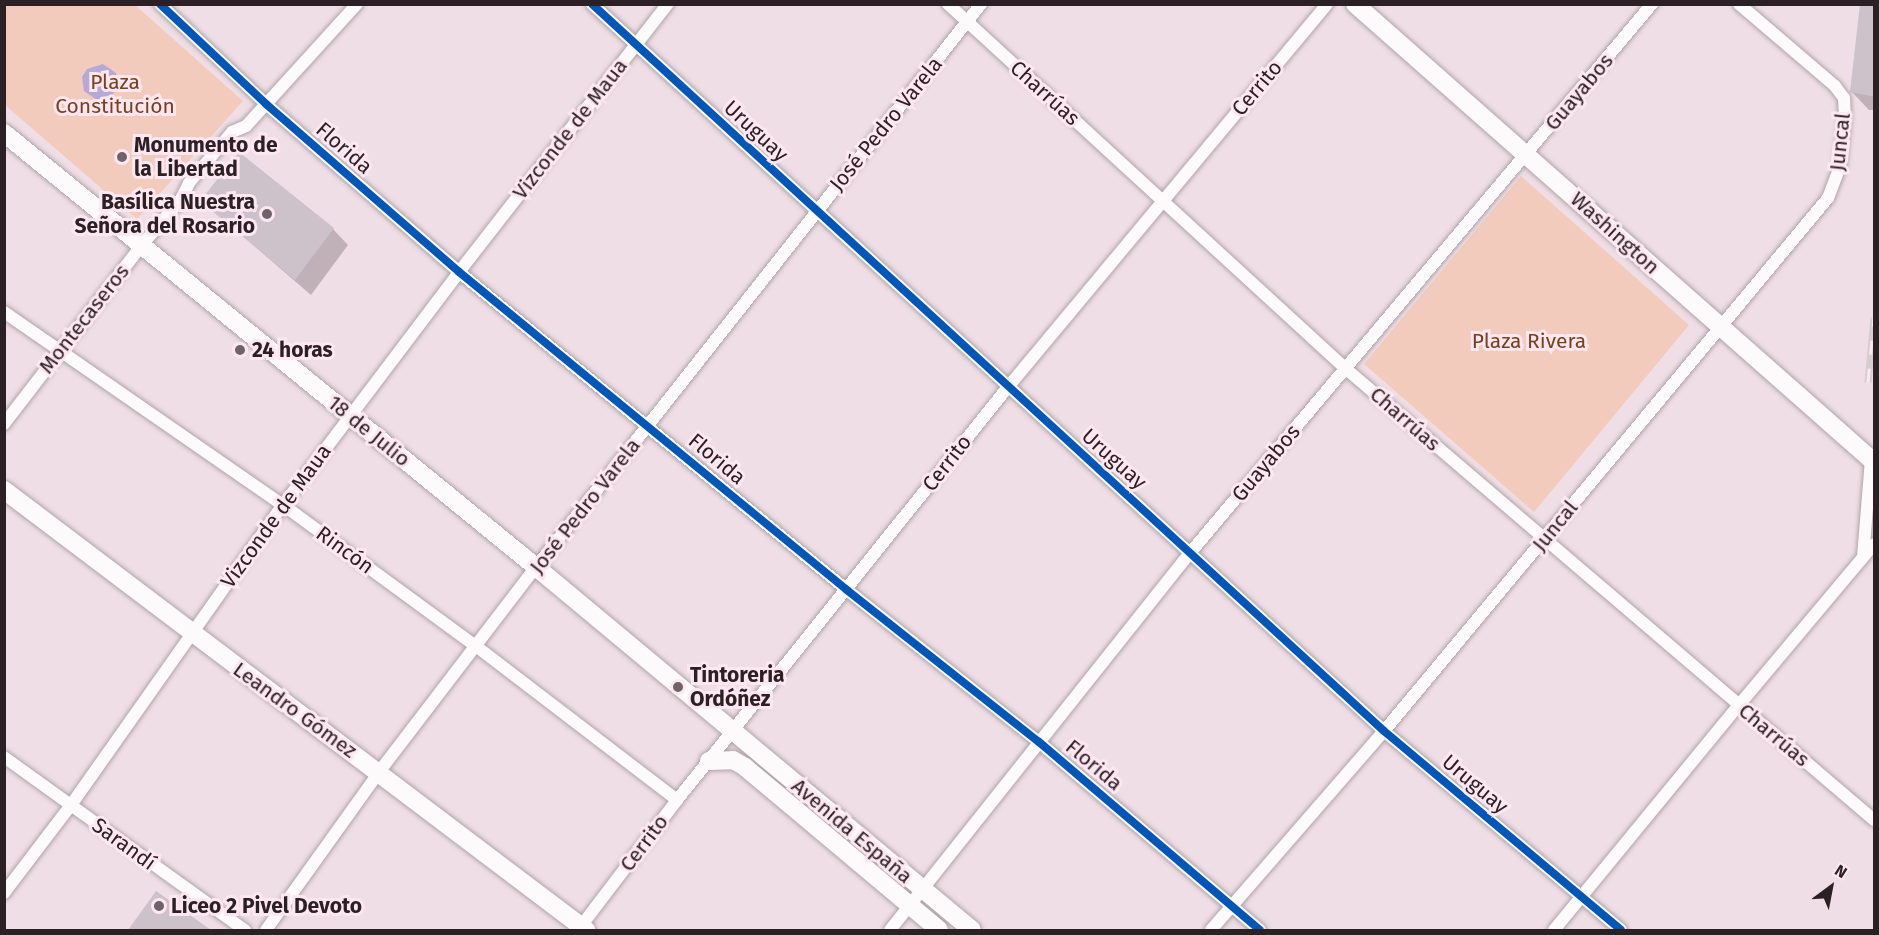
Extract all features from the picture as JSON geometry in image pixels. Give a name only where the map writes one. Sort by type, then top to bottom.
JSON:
[{"type":"street","name":"Florida","points":[[159,4],[266,104],[459,272],[847,590],[1039,742],[1260,930]]},
{"type":"street","name":"Montecaseros","points":[[4,423],[141,246],[181,199],[189,183],[232,132],[246,126],[357,4]]},
{"type":"street","name":"Uruguay","points":[[592,4],[1384,731],[1622,930]]},
{"type":"street","name":"Vizconde de Maua","points":[[4,893],[70,805],[283,505],[459,272],[668,4]]},
{"type":"street","name":"Charrúas","points":[[948,4],[1345,368],[1875,820]]},
{"type":"street","name":"José Pedro Varela","points":[[266,930],[379,772],[536,567],[981,4]]},
{"type":"street","name":"Cerrito","points":[[582,929],[676,800],[1008,387],[1328,4]]},
{"type":"street","name":"Washington","points":[[1355,4],[1873,460]]},
{"type":"street","name":"Guayabos","points":[[890,930],[1190,553],[1652,4]]},
{"type":"street","name":"Juncal","points":[[1211,930],[1384,731],[1828,198],[1840,167],[1845,117],[1844,98],[1835,86],[1739,4]]},
{"type":"street","name":"18 de Julio","points":[[4,133],[536,567],[733,731]]},
{"type":"street","name":"Rincón","points":[[4,312],[283,505],[477,646],[676,800]]},
{"type":"street","points":[[1863,557],[1873,460]]},
{"type":"street","name":"Leandro Gómez","points":[[4,490],[190,633],[379,772],[582,929]]},
{"type":"street","points":[[1554,930],[1875,544]]},
{"type":"street","name":"Avenida España","points":[[733,731],[921,890],[972,930]]},
{"type":"street","name":"Sarandí","points":[[4,757],[244,930]]},
{"type":"street","name":"Avenida España","points":[[709,760],[733,760],[745,767],[939,930]]},
{"type":"green space","name":"Plaza Constitución","points":[[5,4],[135,5],[243,101],[137,219],[5,105]]},
{"type":"green space","name":"Plaza Rivera","points":[[1521,176],[1689,325],[1534,512],[1364,364]]},
{"type":"shaded area","points":[[103,64],[116,73],[116,89],[111,97],[97,100],[84,91],[82,77],[87,69]]},
{"type":"building","points":[[1860,4],[1875,4],[1875,97],[1850,92]]},
{"type":"building","name":"Basílica Nuestra Señora del Rosario","points":[[239,152],[334,228],[295,280],[200,201]]},
{"type":"building","name":"Liceo 2 Pivel Devoto","points":[[156,891],[211,930],[128,930]]},
{"type":"railway","points":[[1868,382],[1874,317]]},
{"type":"cycle path","points":[[160,4],[266,104],[459,272],[847,590],[1039,742],[1260,930]]},
{"type":"cycle path","points":[[592,4],[1384,731],[1621,930]]},
{"type":"place","name":"Monumento de la Libertad","points":[[122,157]]},
{"type":"place","name":"Basílica Nuestra Señora del Rosario","points":[[267,214]]},
{"type":"place","name":"24 horas","points":[[240,350]]},
{"type":"place","name":"Tintoreria Ordóñez","points":[[678,687]]},
{"type":"place","name":"Liceo 2 Pivel Devoto","points":[[159,906]]}]
